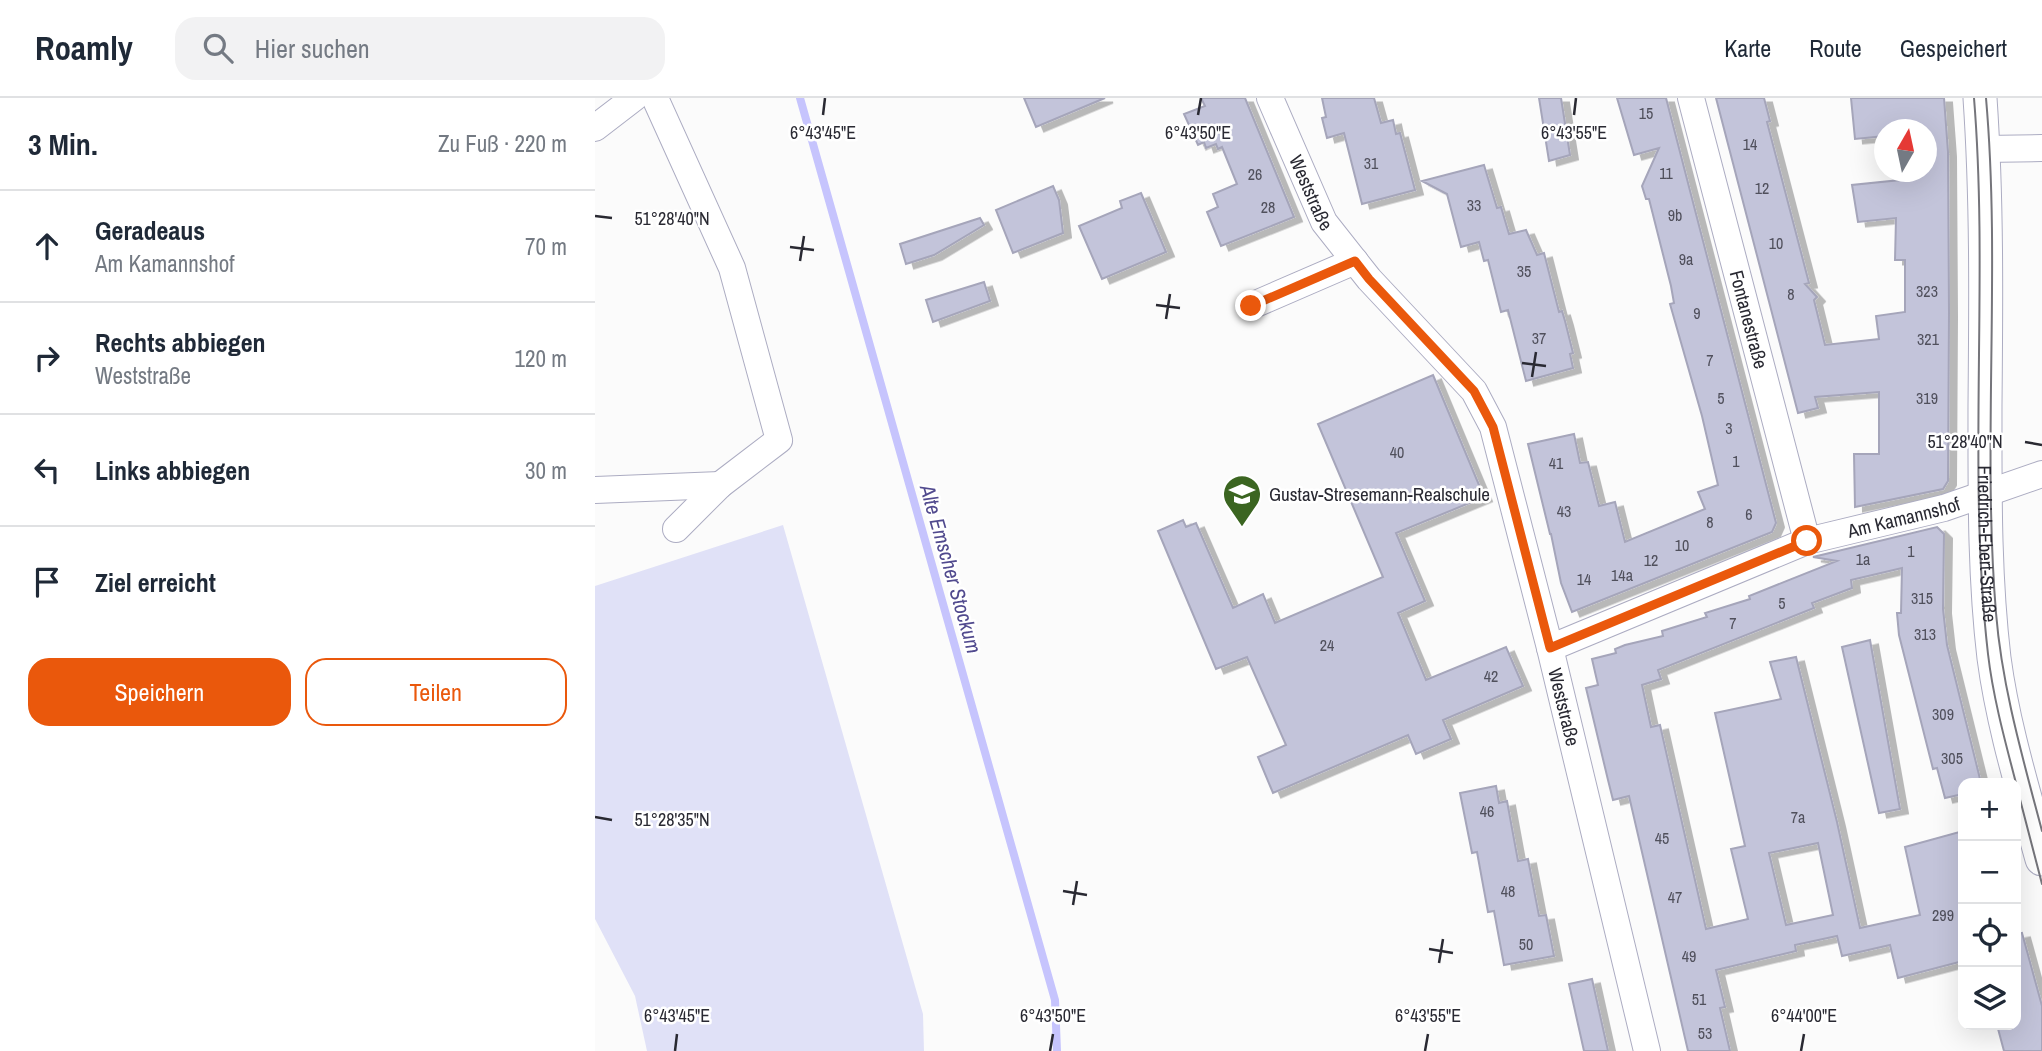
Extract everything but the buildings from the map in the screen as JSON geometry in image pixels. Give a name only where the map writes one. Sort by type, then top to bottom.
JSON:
[{"type":"main road","name":"Friedrich-Ebert-Straße","points":[[1980,98],[1986,226],[1987,567],[1995,661],[2005,715],[2042,859]]},
{"type":"street","points":[[595,128],[634,98]]},
{"type":"street","points":[[655,98],[731,268],[779,440],[720,485],[676,529]]},
{"type":"street","name":"Weststraße","points":[[1270,98],[1324,222],[1369,279],[1474,391],[1493,427],[1550,648],[1647,1051]]},
{"type":"street","name":"Fontanestraße","points":[[1691,98],[1807,541]]},
{"type":"street","points":[[1984,149],[2042,148]]},
{"type":"street","points":[[1251,306],[1355,261]]},
{"type":"street","name":"Am Kamannshof","points":[[1550,648],[1807,541],[1944,509],[2042,474]]},
{"type":"street","points":[[595,490],[720,485]]},
{"type":"shaded area","points":[[783,525],[923,1014],[924,1051],[647,1051],[635,996],[595,919],[595,586]]},
{"type":"waterway","name":"Alte Emscher Stockum","points":[[800,98],[1055,1000],[1057,1051]]},
{"type":"tram line","points":[[1974,98],[1980,237],[1978,446],[1982,585],[1993,686],[2015,778]]},
{"type":"tram line","points":[[1986,98],[1992,227],[1991,484],[1996,613],[2008,696],[2042,831]]},
{"type":"tram line","points":[[2021,803],[2042,884]]},
{"type":"place","name":"Gustav-Stresemann-Realschule","points":[[1242,528]]},
{"type":"route","points":[[1251,306],[1355,261],[1474,391],[1493,427],[1550,648],[1807,541]]}]
